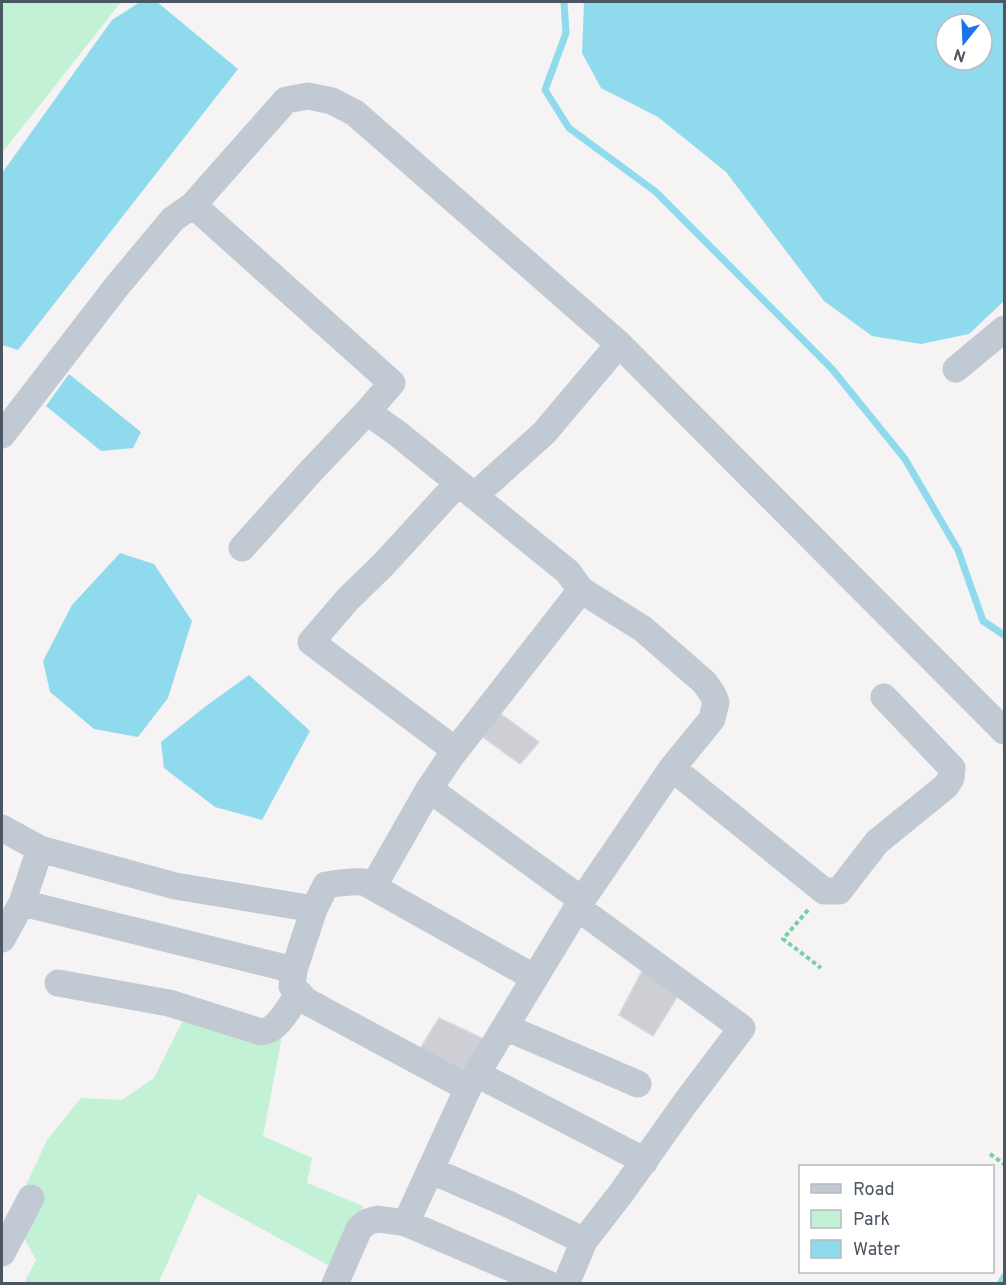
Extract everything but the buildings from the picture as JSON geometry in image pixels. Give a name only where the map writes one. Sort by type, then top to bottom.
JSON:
[{"type":"street","points":[[2,435],[117,286],[173,219],[193,205],[286,100],[308,96],[332,101],[356,112],[619,344],[1005,730]]},
{"type":"street","points":[[193,205],[392,383],[242,548]]},
{"type":"street","points":[[956,369],[1005,329]]},
{"type":"street","points":[[452,755],[447,744],[311,642],[348,599],[466,489],[544,433],[619,344]]},
{"type":"street","points":[[367,412],[397,433],[568,572],[581,590],[643,629],[704,682],[716,702],[712,719],[672,768],[580,904],[472,1081],[406,1223]]},
{"type":"street","points":[[373,887],[429,789],[452,755],[581,590]]},
{"type":"street","points":[[672,768],[824,891],[839,891],[877,842],[946,786],[951,778],[952,768],[884,697]]},
{"type":"street","points":[[429,789],[742,1028],[584,1241],[566,1284]]},
{"type":"street","points":[[2,828],[40,849],[175,886],[314,909]]},
{"type":"street","points":[[2,939],[22,903],[40,849]]},
{"type":"street","points":[[58,983],[169,1003],[261,1032],[268,1032],[275,1027],[297,981],[314,909],[326,885],[356,881],[364,882],[535,978]]},
{"type":"street","points":[[22,903],[297,981],[306,1001],[645,1161]]},
{"type":"street","points":[[505,1027],[638,1084]]},
{"type":"street","points":[[430,1170],[506,1203],[584,1241]]},
{"type":"street","points":[[2,1253],[31,1198]]},
{"type":"street","points":[[335,1284],[359,1229],[367,1222],[378,1219],[406,1223],[500,1275],[548,1284]]},
{"type":"path","points":[[821,968],[783,939],[824,891]]},
{"type":"path","points":[[990,1154],[1005,1164]]},
{"type":"green space","points":[[2,2],[121,2],[2,153]]},
{"type":"green space","points":[[192,1002],[283,1031],[263,1136],[312,1158],[307,1183],[363,1206],[328,1265],[198,1194],[158,1284],[24,1283],[36,1260],[12,1215],[47,1140],[81,1098],[122,1100],[154,1078]]},
{"type":"water","points":[[140,2],[157,2],[238,69],[18,350],[2,345],[2,173],[112,20]]},
{"type":"water","points":[[584,2],[1004,2],[1004,301],[969,334],[921,344],[872,336],[824,301],[726,172],[658,117],[601,88],[582,53]]},
{"type":"water","points":[[69,374],[141,432],[133,448],[101,451],[46,406]]},
{"type":"water","points":[[120,553],[154,564],[192,621],[168,698],[138,737],[94,729],[50,692],[43,661],[72,605]]},
{"type":"water","points":[[249,675],[310,731],[262,820],[215,807],[164,768],[161,742]]},
{"type":"waterway","points":[[564,2],[566,33],[545,90],[569,128],[656,192],[832,369],[905,459],[958,550],[983,621],[1004,635]]},
{"type":"waterway","points":[[1000,1284],[1004,1277]]}]
